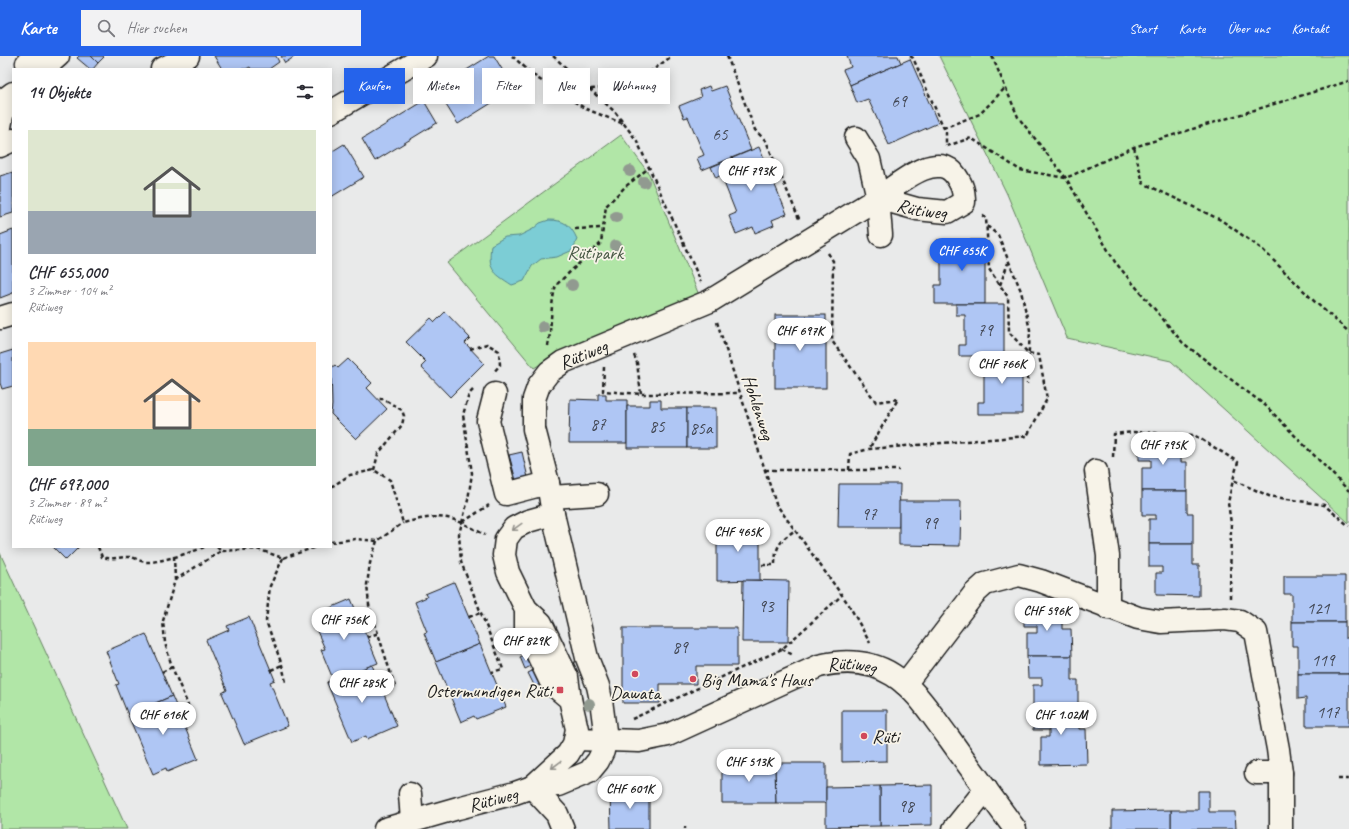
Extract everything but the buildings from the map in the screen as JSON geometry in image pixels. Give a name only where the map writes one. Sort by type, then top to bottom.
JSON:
[{"type":"street","points":[[30,68],[27,63],[34,56]]},
{"type":"street","points":[[44,68],[58,56]]},
{"type":"street","points":[[332,111],[426,56]]},
{"type":"street","points":[[5,119],[5,99],[12,94]]},
{"type":"street","points":[[856,138],[869,159],[878,198],[881,235]]},
{"type":"street","points":[[0,146],[12,140]]},
{"type":"street","name":"Rütiweg","points":[[385,829],[532,787],[558,785],[582,776],[598,761],[605,740],[600,693],[587,658],[534,429],[534,399],[539,385],[546,376],[563,362],[710,301],[878,198],[917,170],[936,165],[952,170],[964,188],[964,202],[947,212],[917,209],[878,198]]},
{"type":"street","points":[[0,318],[12,314]]},
{"type":"street","points":[[495,394],[488,421],[506,494],[551,498],[597,494]]},
{"type":"street","points":[[1096,471],[1108,556],[1108,608]]},
{"type":"street","points":[[551,498],[508,534],[505,542],[505,563],[526,609],[541,623],[567,677],[572,706]]},
{"type":"street","points":[[905,684],[974,594],[985,584],[998,579],[1019,575],[1041,581],[1108,608],[1138,618],[1161,622],[1225,619],[1240,621],[1256,632],[1266,678],[1281,773],[1281,829]]},
{"type":"street","name":"Rütiweg","points":[[532,787],[568,754],[576,739],[577,729],[572,706],[585,683],[587,658]]},
{"type":"street","name":"Rütiweg","points":[[576,739],[639,740],[668,735],[823,665],[844,662],[875,666],[905,684],[919,698],[1015,829]]},
{"type":"street","points":[[1256,773],[1281,773]]},
{"type":"street","points":[[532,787],[557,814],[563,829]]},
{"type":"street","points":[[954,829],[986,789]]},
{"type":"street","points":[[410,794],[412,821]]},
{"type":"path","points":[[512,56],[538,78],[586,109],[624,124]]},
{"type":"path","name":"Hohlenweg","points":[[553,56],[591,89],[624,124],[636,141],[650,167],[710,301],[776,504],[794,531],[849,605],[878,657],[875,666]]},
{"type":"path","points":[[591,89],[631,86],[672,56]]},
{"type":"path","points":[[727,56],[755,130],[766,141],[810,240],[833,261],[832,341],[876,402],[898,399],[869,449]]},
{"type":"path","points":[[910,56],[913,58],[946,133],[947,169]]},
{"type":"path","points":[[992,56],[1018,116],[1066,178],[1115,262],[1183,343],[1266,406],[1349,491]]},
{"type":"path","points":[[946,146],[971,138],[1020,170],[1066,178],[1134,147],[1349,81]]},
{"type":"path","points":[[944,128],[980,114],[1006,88]]},
{"type":"path","points":[[1134,147],[1143,183],[1221,220],[1262,249],[1314,301],[1349,332]]},
{"type":"path","points":[[546,376],[545,362],[552,329],[553,295],[556,286],[601,243],[606,206],[626,186],[650,167]]},
{"type":"path","points":[[849,470],[850,454],[869,449],[1027,436],[1047,399],[1039,355],[1028,352],[1009,332],[1008,298],[989,269],[986,218],[964,202]]},
{"type":"path","points":[[987,226],[998,235],[1020,291],[1030,330],[1027,384]]},
{"type":"path","points":[[575,229],[603,228]]},
{"type":"path","points":[[1000,286],[1008,263]]},
{"type":"path","points":[[626,336],[637,363],[641,394]]},
{"type":"path","points":[[605,344],[603,391],[641,394],[739,393]]},
{"type":"path","points":[[374,470],[378,454],[402,425],[404,416],[402,410],[383,399],[377,399]]},
{"type":"path","points":[[1096,471],[1113,465],[1114,434],[1134,432],[1194,435],[1238,462],[1228,503],[1231,523],[1230,605]]},
{"type":"path","points":[[332,486],[350,475],[374,470],[390,480],[403,523]]},
{"type":"path","points":[[764,470],[899,470]]},
{"type":"path","points":[[1233,480],[1269,496],[1324,505],[1349,526]]},
{"type":"path","points":[[492,672],[503,669],[461,562],[459,534],[463,522],[506,494]]},
{"type":"path","points":[[332,542],[355,539],[377,540],[403,523],[426,517],[440,516],[463,522],[484,534]]},
{"type":"path","points":[[762,565],[775,564],[775,556],[778,545],[794,531]]},
{"type":"path","points":[[377,540],[370,563],[367,585],[369,605],[396,687],[383,692]]},
{"type":"path","points":[[98,548],[102,557],[111,560],[119,557],[134,558],[146,562],[201,548]]},
{"type":"path","points":[[218,548],[221,552]]},
{"type":"path","points":[[175,580],[221,552],[257,549],[283,558],[313,548]]},
{"type":"path","points":[[174,556],[175,580],[163,621],[165,643],[172,667],[192,716],[184,726]]},
{"type":"path","points":[[283,558],[270,586],[266,621],[282,665],[286,682]]},
{"type":"path","points":[[628,720],[782,649],[841,596]]},
{"type":"path","points":[[469,617],[480,613]]},
{"type":"path","points":[[367,637],[379,633]]},
{"type":"path","points":[[271,670],[282,665]]},
{"type":"path","points":[[162,672],[172,667]]},
{"type":"path","points":[[1338,779],[1349,779]]},
{"type":"green space","points":[[939,56],[1349,56],[1349,523],[1171,361],[1067,338],[1007,194]]},
{"type":"green space","name":"Rütipark","points":[[621,135],[649,174],[699,295],[562,351],[534,368],[447,263]]},
{"type":"green space","points":[[0,553],[127,829],[0,829]]},
{"type":"water","points":[[549,220],[563,222],[572,230],[577,239],[573,250],[557,257],[541,259],[532,266],[524,281],[512,285],[500,277],[493,270],[491,265],[491,245],[505,237],[519,236],[533,229],[540,223]]},
{"type":"place","name":"Dawata","points":[[635,674]]},
{"type":"place","name":"Big Mama's Haus","points":[[693,679]]},
{"type":"place","name":"Ostermundigen Rüti","points":[[560,690]]},
{"type":"place","name":"Rüti","points":[[864,736]]}]
